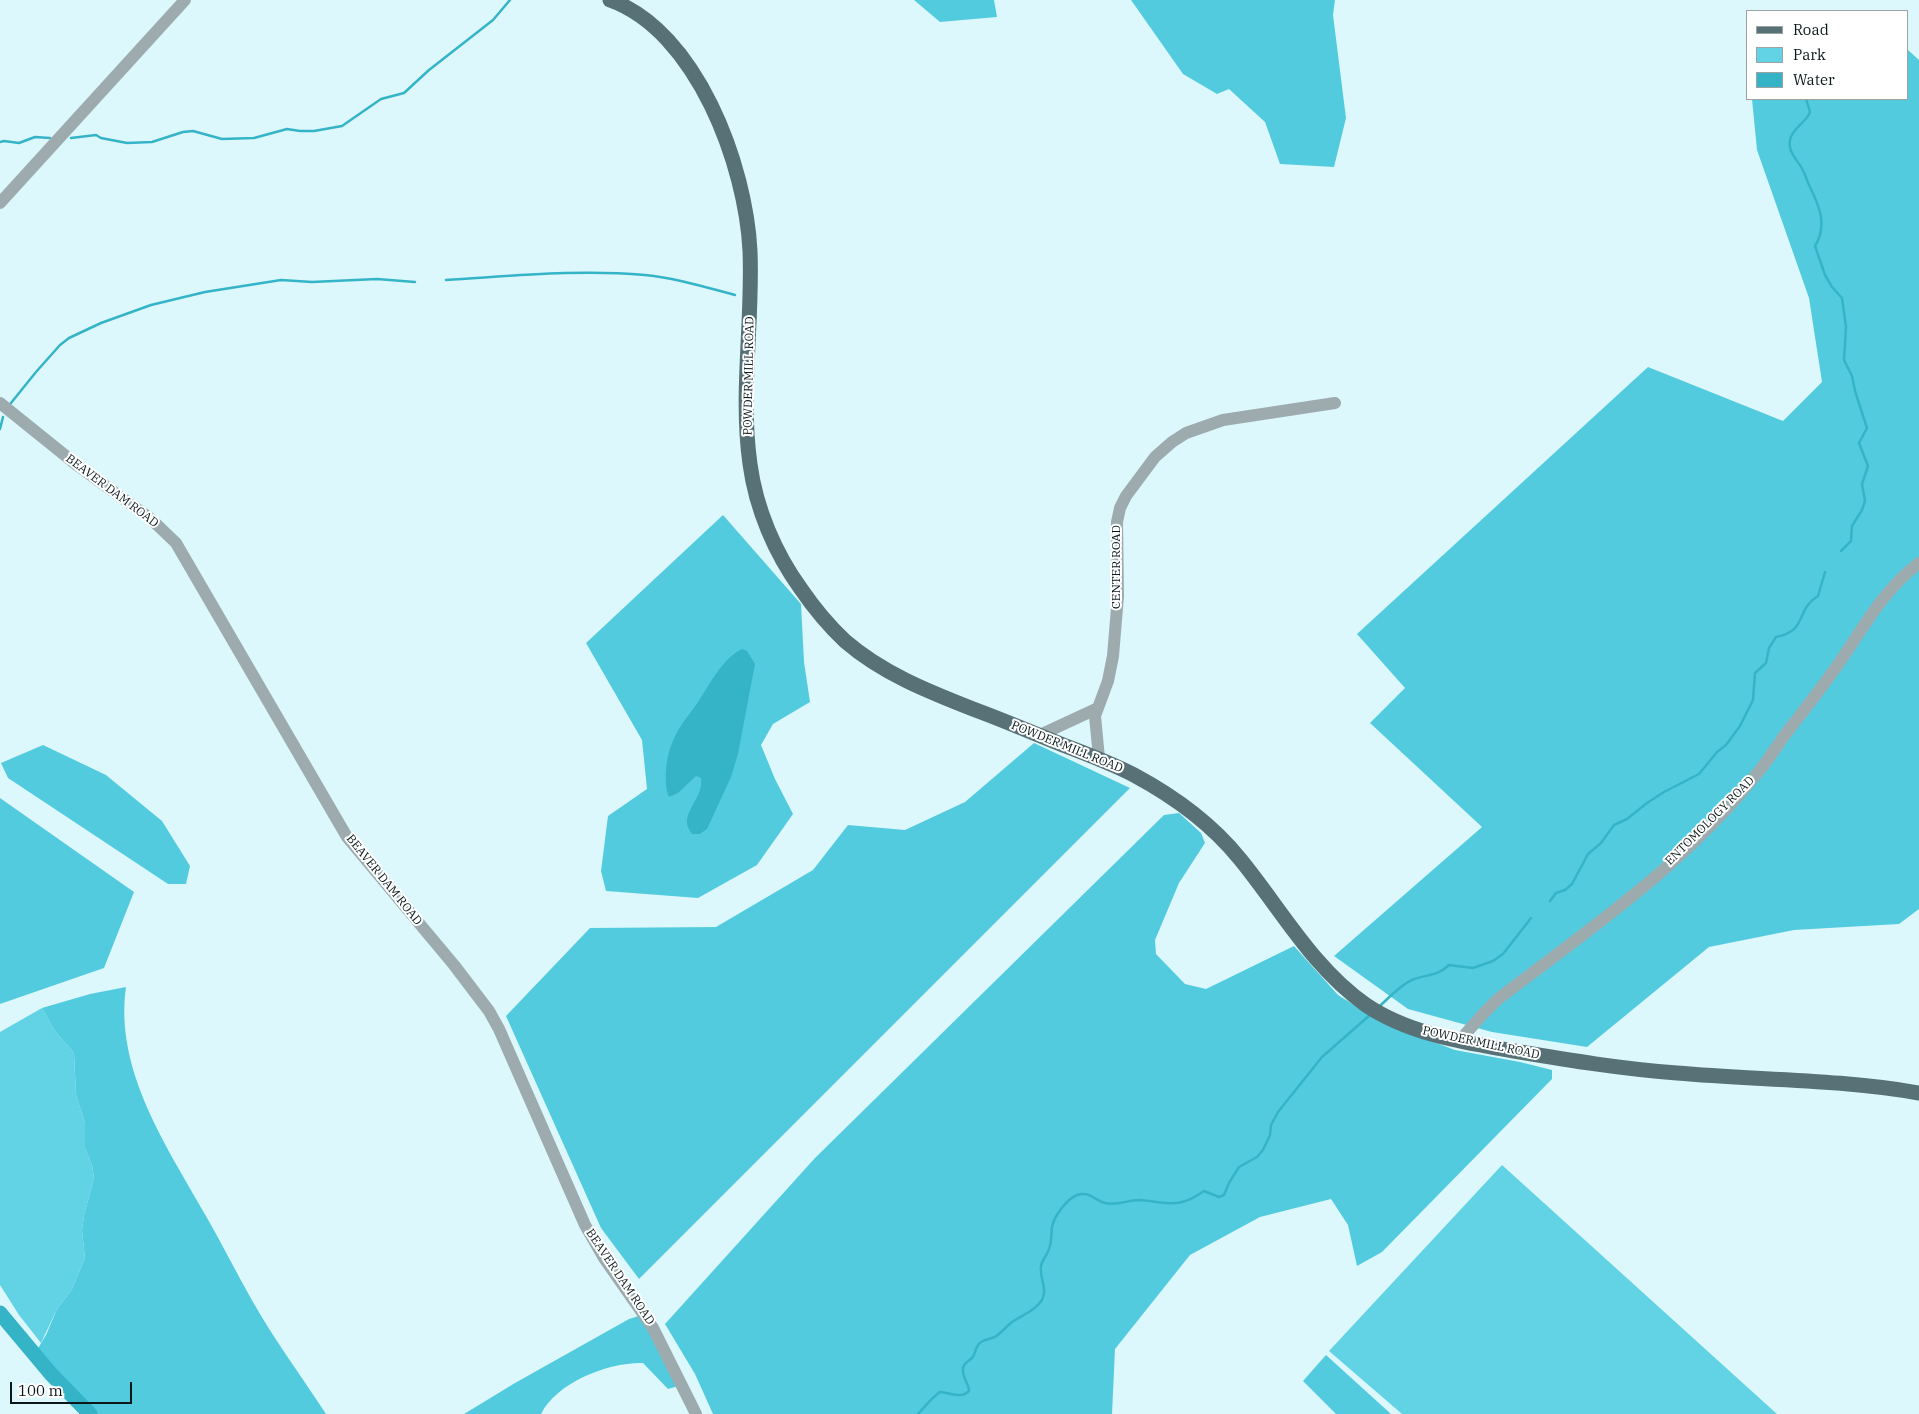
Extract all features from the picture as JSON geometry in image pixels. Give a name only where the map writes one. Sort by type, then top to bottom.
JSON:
[{"type":"main road","name":"POWDER MILL ROAD","points":[[610,0],[634,11],[666,36],[700,82],[723,135],[734,167],[745,214],[750,249],[746,423],[750,464],[761,510],[782,560],[798,585],[821,616],[844,639],[871,660],[903,680],[931,693],[1099,758],[1129,772],[1193,812],[1213,829],[1239,857],[1320,964],[1353,995],[1375,1010],[1416,1029],[1460,1040],[1630,1069],[1870,1086],[1919,1093]]},
{"type":"street","points":[[0,203],[185,0]]},
{"type":"street","name":"CENTER ROAD","points":[[1099,758],[1096,710],[1108,681],[1115,643],[1118,596],[1117,547],[1119,515],[1126,496],[1155,457],[1186,433],[1223,420],[1336,402]]},
{"type":"street","name":"BEAVER DAM ROAD","points":[[0,403],[77,465],[151,519],[176,543],[347,837],[489,1010],[585,1225],[604,1258],[653,1328],[696,1414]]},
{"type":"street","name":"ENTOMOLOGY ROAD","points":[[1460,1040],[1498,1000],[1634,894],[1690,846],[1734,802],[1837,665],[1864,622],[1885,594],[1904,574],[1919,564]]},
{"type":"street","points":[[1040,735],[1096,710]]},
{"type":"green space","points":[[42,1008],[54,1030],[74,1053],[76,1095],[85,1123],[85,1148],[92,1165],[94,1178],[84,1215],[82,1231],[85,1258],[72,1289],[57,1309],[41,1343],[19,1315],[0,1285],[0,1032]]},
{"type":"green space","points":[[1502,1165],[1777,1414],[1402,1414],[1329,1351]]},
{"type":"shaded area","points":[[914,0],[994,0],[997,17],[940,22]]},
{"type":"shaded area","points":[[1131,0],[1335,0],[1333,15],[1346,118],[1334,167],[1280,164],[1265,122],[1229,89],[1217,94],[1183,74]]},
{"type":"shaded area","points":[[1909,51],[1919,60],[1919,909],[1899,924],[1794,930],[1709,947],[1587,1047],[1492,1032],[1408,1009],[1334,956],[1482,827],[1370,723],[1405,688],[1357,634],[1648,367],[1783,421],[1822,382],[1809,298],[1757,150],[1752,100],[1909,100]]},
{"type":"shaded area","points":[[723,515],[801,604],[804,662],[810,702],[773,724],[761,745],[775,779],[793,814],[757,865],[698,898],[606,891],[601,871],[608,816],[647,789],[642,740],[586,643]]},
{"type":"shaded area","points":[[1034,743],[1130,788],[639,1279],[601,1228],[506,1016],[590,928],[716,927],[813,870],[848,825],[905,830],[965,802]]},
{"type":"shaded area","points":[[43,745],[106,775],[162,821],[190,866],[186,884],[168,884],[8,778],[1,763]]},
{"type":"shaded area","points":[[0,798],[134,892],[104,968],[0,1004]]},
{"type":"shaded area","points":[[1179,813],[1201,833],[1205,843],[1179,883],[1155,940],[1156,954],[1185,984],[1206,989],[1294,946],[1338,995],[1383,1023],[1455,1050],[1552,1070],[1552,1079],[1382,1252],[1357,1266],[1348,1225],[1331,1199],[1260,1217],[1190,1255],[1115,1349],[1112,1414],[713,1414],[695,1374],[665,1324],[815,1158],[1164,815]]},
{"type":"shaded area","points":[[126,987],[124,1018],[128,1048],[136,1078],[160,1135],[261,1316],[326,1414],[90,1414],[34,1355],[46,1335],[57,1309],[72,1289],[85,1258],[82,1231],[84,1215],[94,1178],[92,1165],[85,1148],[85,1123],[76,1095],[74,1053],[54,1030],[42,1008],[90,994]]},
{"type":"shaded area","points":[[645,1314],[682,1385],[668,1389],[643,1363],[630,1364],[600,1370],[585,1376],[559,1392],[541,1414],[464,1414],[629,1319]]},
{"type":"shaded area","points":[[1326,1355],[1391,1414],[1336,1414],[1303,1381]]},
{"type":"water","points":[[742,649],[747,651],[755,664],[738,754],[731,777],[707,829],[700,834],[692,834],[687,820],[699,794],[701,778],[696,776],[678,793],[669,797],[666,784],[666,769],[669,754],[678,730],[718,671],[735,653]]},
{"type":"waterway","points":[[71,138],[96,135],[101,138],[127,143],[152,142],[183,132],[193,131],[222,139],[254,138],[287,129],[314,131],[342,126],[381,99],[404,93],[429,70],[493,20],[510,0]]},
{"type":"waterway","points":[[1806,100],[1810,112],[1791,136],[1790,147],[1804,171],[1821,215],[1821,230],[1815,246],[1825,275],[1832,287],[1842,298],[1846,327],[1844,360],[1852,376],[1867,428],[1859,443],[1868,466],[1862,484],[1865,501],[1852,526],[1851,541],[1841,551]]},
{"type":"waterway","points":[[0,142],[19,143],[35,137],[50,138]]},
{"type":"waterway","points":[[446,280],[546,274],[620,273],[668,278],[735,295]]},
{"type":"waterway","points":[[11,403],[60,345],[69,338],[101,323],[151,305],[205,292],[281,280],[312,282],[377,279],[415,282]]},
{"type":"waterway","points":[[0,429],[3,417]]},
{"type":"waterway","points":[[1550,901],[1556,893],[1565,890],[1572,884],[1588,854],[1601,843],[1614,825],[1627,819],[1664,792],[1699,774],[1717,752],[1726,745],[1740,726],[1753,700],[1755,673],[1766,663],[1769,648],[1776,637],[1786,634],[1797,625],[1806,608],[1818,596],[1825,572]]},
{"type":"waterway","points":[[1380,1006],[1408,982],[1436,973],[1449,965],[1473,968],[1493,961],[1503,954],[1531,918]]},
{"type":"waterway","points":[[918,1414],[940,1392],[963,1395],[969,1391],[963,1367],[973,1356],[979,1344],[984,1340],[995,1337],[1012,1322],[1036,1307],[1042,1300],[1044,1292],[1041,1270],[1050,1246],[1053,1223],[1058,1213],[1069,1200],[1077,1195],[1085,1194],[1109,1204],[1139,1200],[1179,1203],[1187,1201],[1204,1191],[1219,1197],[1224,1195],[1239,1167],[1257,1157],[1263,1150],[1270,1135],[1271,1125],[1278,1112],[1322,1057],[1370,1015]]},
{"type":"waterway","points":[[0,1313],[51,1374],[90,1414]]}]
